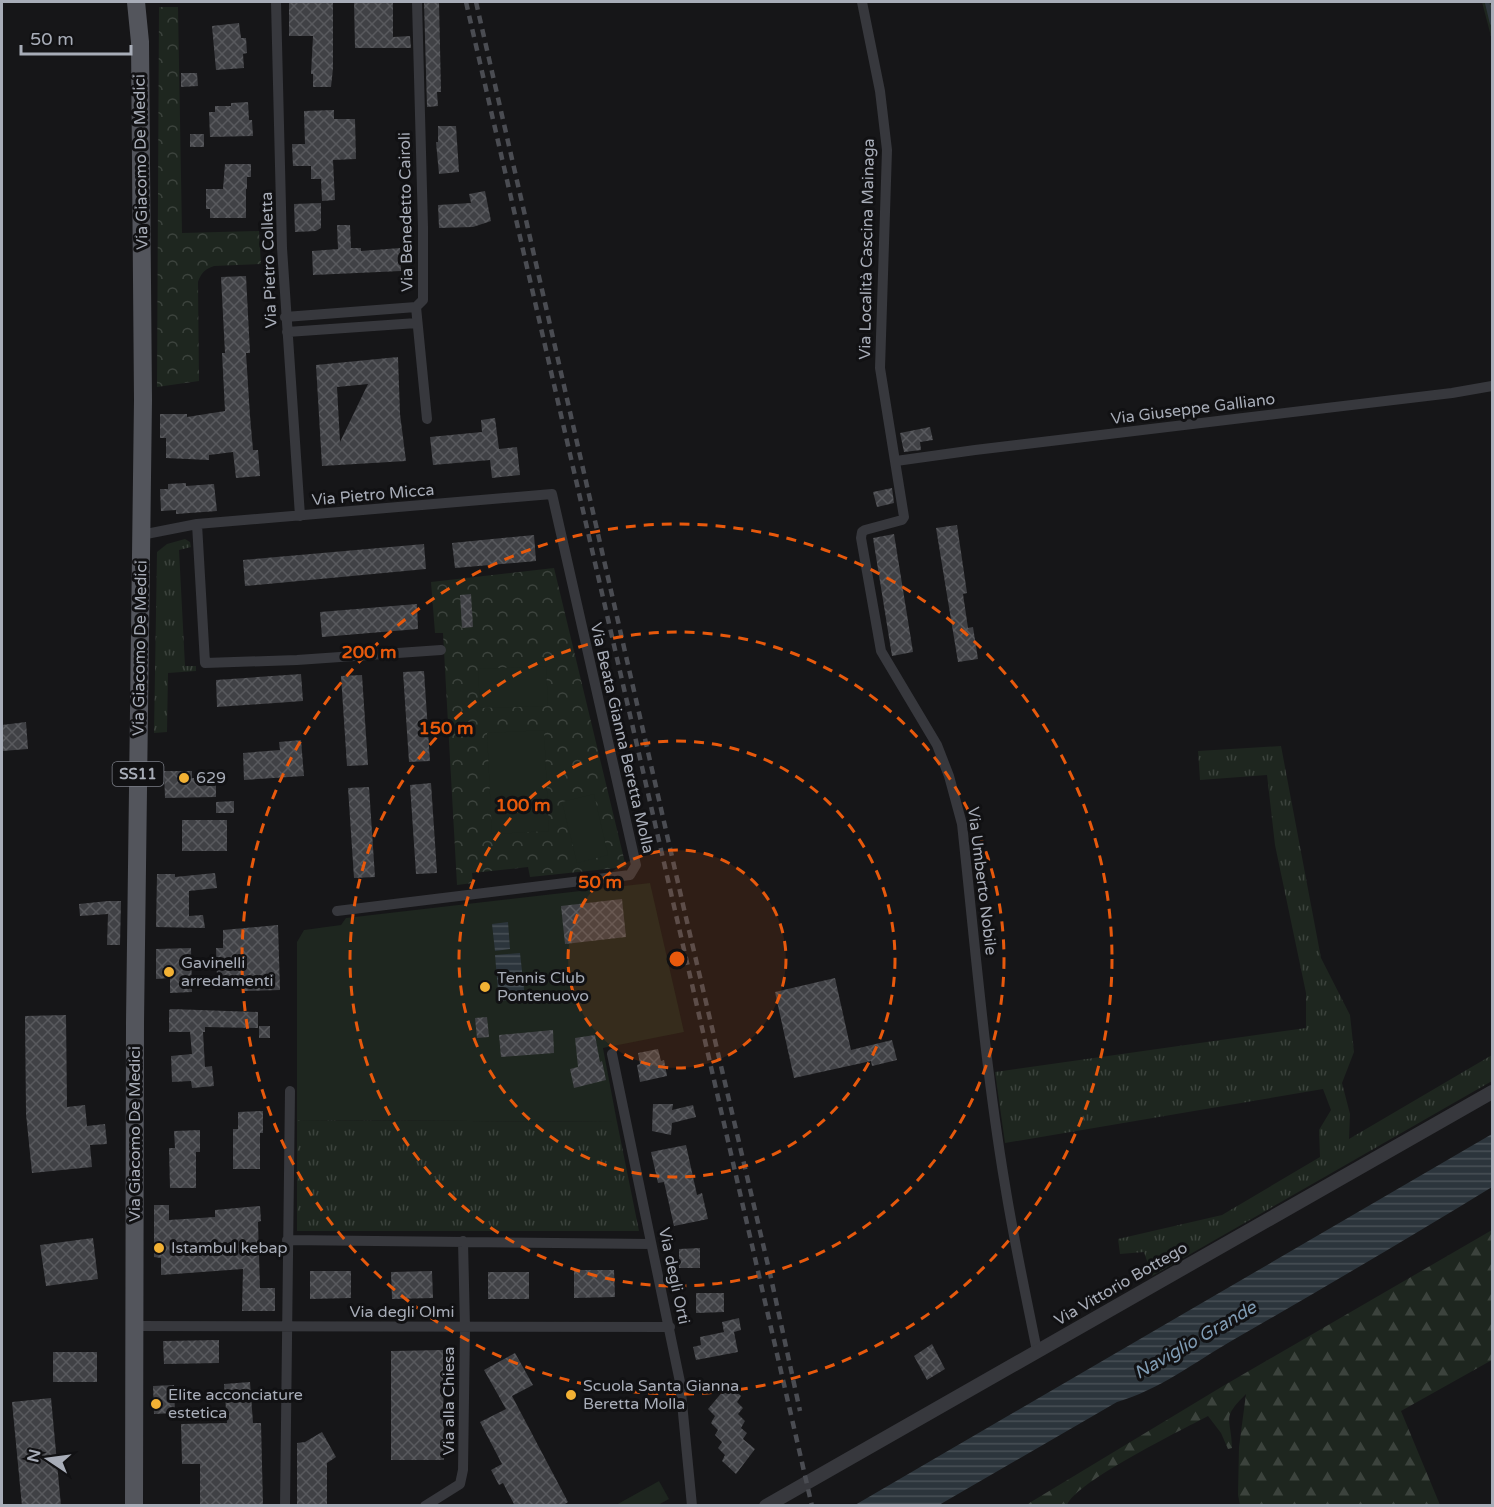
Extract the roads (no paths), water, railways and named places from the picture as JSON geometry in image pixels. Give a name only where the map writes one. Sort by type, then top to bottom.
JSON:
[{"type":"main road","name":"SS11","points":[[136,2],[140,42]]},
{"type":"main road","name":"Via Giacomo De Medici","points":[[134,1506],[143,400],[140,42]]},
{"type":"street","points":[[140,42],[141,2]]},
{"type":"street","name":"Via Pietro Colletta","points":[[276,2],[285,317],[300,516]]},
{"type":"street","name":"Via Benedetto Cairoli","points":[[417,2],[423,300],[416,307],[426,419]]},
{"type":"street","name":"Via Località Cascina Mainaga","points":[[862,2],[880,91],[887,150],[880,368],[896,461]]},
{"type":"street","points":[[285,317],[416,307]]},
{"type":"street","points":[[287,332],[417,323]]},
{"type":"street","name":"Via Giuseppe Galliano","points":[[896,461],[1452,393],[1492,386]]},
{"type":"street","name":"Via Umberto Nobile","points":[[896,461],[904,517],[902,520],[865,530],[861,538],[881,651],[937,745],[957,800],[962,824],[988,1063],[1003,1175],[1037,1351]]},
{"type":"street","name":"Via Pietro Micca","points":[[141,535],[197,524],[552,494]]},
{"type":"street","name":"Via Beata Gianna Beretta Molla","points":[[337,911],[630,875],[636,865],[552,494]]},
{"type":"street","points":[[197,524],[205,663],[441,650]]},
{"type":"street","name":"Via degli Orti","points":[[612,1054],[680,1382],[692,1506]]},
{"type":"street","points":[[285,1506],[290,1091]]},
{"type":"street","name":"Via Vittorio Bottego","points":[[766,1506],[1492,1092]]},
{"type":"street","points":[[287,1240],[651,1244]]},
{"type":"street","name":"Via alla Chiesa","points":[[425,1506],[460,1484],[463,1470],[465,1328],[463,1241]]},
{"type":"street","name":"Via degli Olmi","points":[[134,1326],[670,1327]]},
{"type":"water","points":[[508,922],[510,949],[495,951],[492,924]]},
{"type":"water","points":[[520,953],[525,998],[499,1001],[495,955]]},
{"type":"water","name":"Naviglio Grande","points":[[1492,1134],[1492,1187],[1176,1375],[1148,1390],[1117,1402],[939,1505],[855,1505]]},
{"type":"waterway","points":[[1487,2],[1492,23]]},
{"type":"railway","points":[[466,2],[812,1506]]},
{"type":"railway","points":[[476,2],[800,1411]]},
{"type":"place","name":"629","points":[[184,778]]},
{"type":"place","name":"Gavinelli arredamenti","points":[[169,972]]},
{"type":"place","name":"Tennis Club Pontenuovo","points":[[485,987]]},
{"type":"place","name":"Istambul kebap","points":[[159,1248]]},
{"type":"place","name":"Scuola Santa Gianna Beretta Molla","points":[[571,1395]]},
{"type":"place","name":"Elite acconciature estetica","points":[[156,1404]]}]
